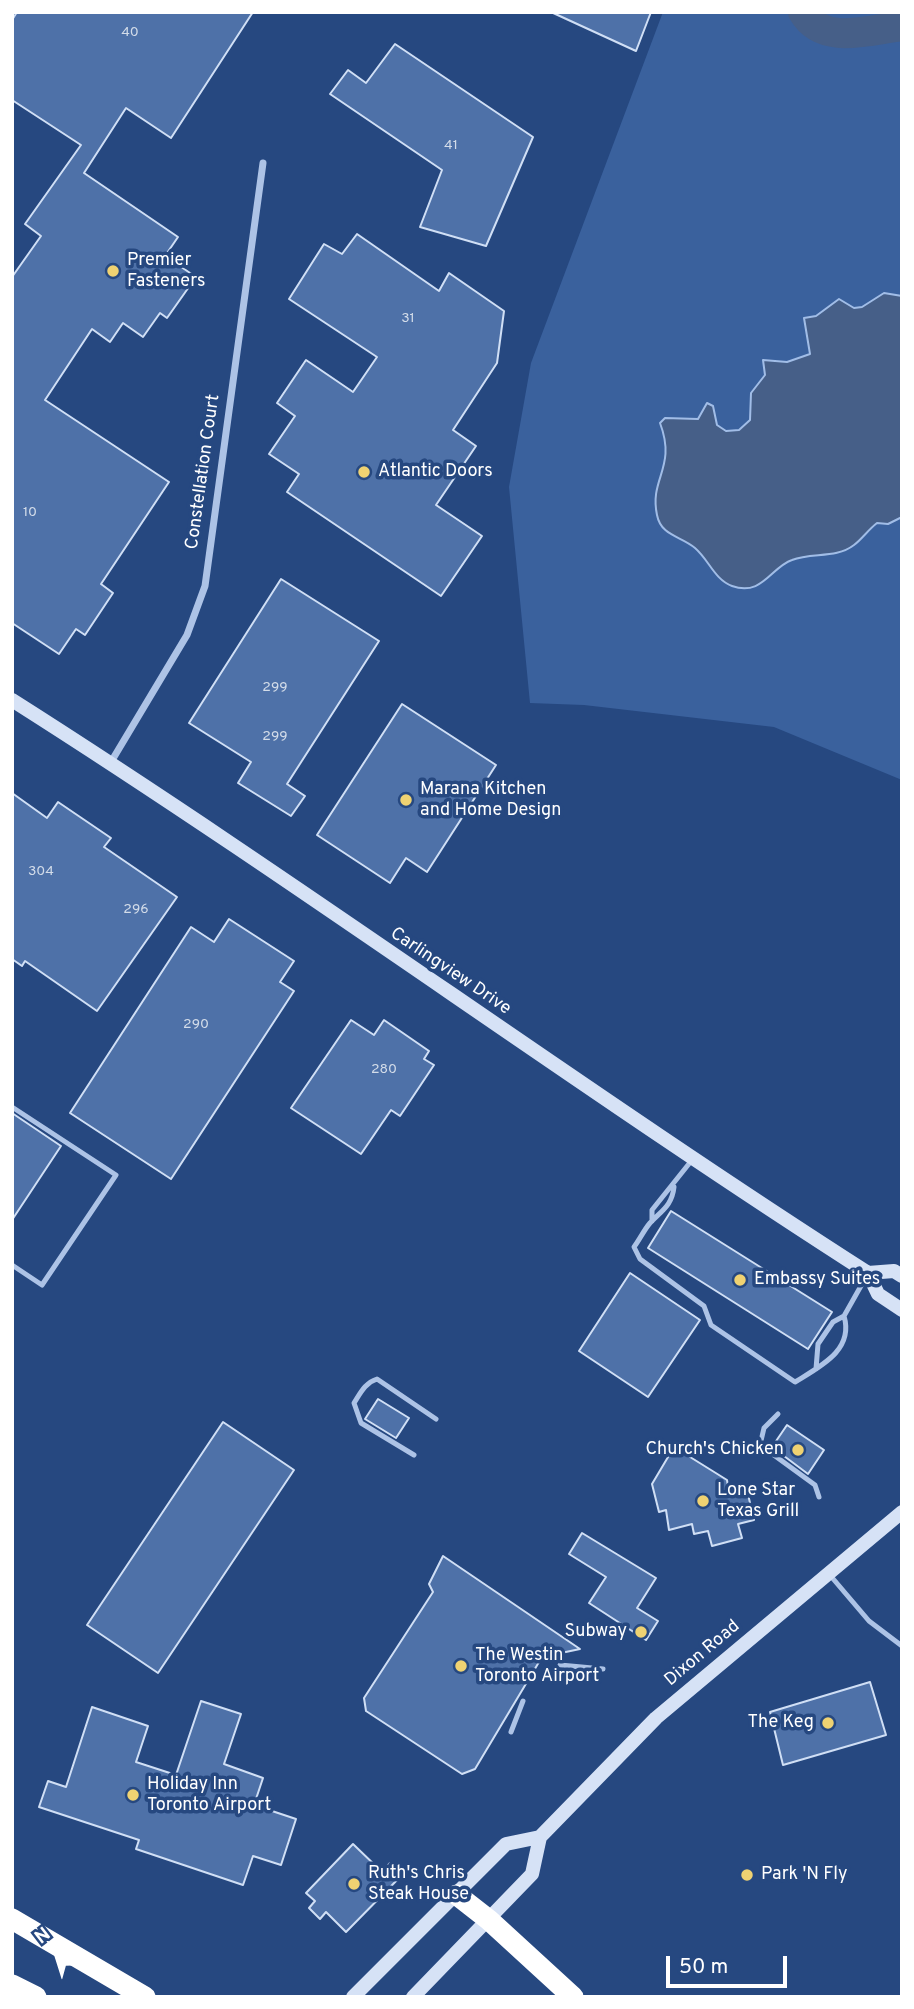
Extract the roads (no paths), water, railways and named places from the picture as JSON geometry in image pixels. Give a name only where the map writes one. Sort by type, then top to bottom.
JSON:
[{"type":"highway","points":[[457,1895],[489,1920],[573,1997]]},
{"type":"highway","points":[[12,1919],[145,1997]]},
{"type":"highway","points":[[12,1985],[36,1997]]},
{"type":"main road","name":"Carlingview Drive","points":[[12,700],[111,762],[692,1160],[868,1273],[878,1294],[902,1310]]},
{"type":"main road","name":"Carlingview Drive","points":[[868,1273],[894,1271],[902,1276]]},
{"type":"main road","name":"Dixon Road","points":[[540,1837],[656,1718],[902,1513]]},
{"type":"main road","points":[[353,1997],[506,1844],[540,1837],[532,1874],[413,1997]]},
{"type":"street","name":"Constellation Court","points":[[111,762],[187,635],[205,586],[263,163]]},
{"type":"lane","points":[[12,1107],[116,1175],[42,1285],[12,1265]]},
{"type":"lane","points":[[692,1160],[674,1187],[664,1193],[652,1210],[652,1221],[634,1247],[640,1259],[704,1306],[710,1325],[789,1381],[795,1382],[816,1369],[844,1344],[848,1330],[844,1316]]},
{"type":"lane","points":[[816,1369],[818,1344],[833,1322],[844,1316],[868,1273]]},
{"type":"lane","points":[[414,1455],[361,1423],[354,1403],[361,1391],[368,1382],[377,1379],[436,1419]]},
{"type":"lane","points":[[778,1414],[764,1428],[760,1445],[815,1485],[819,1497]]},
{"type":"lane","points":[[829,1574],[869,1621],[902,1646]]},
{"type":"lane","points":[[894,1640],[902,1633]]},
{"type":"lane","points":[[560,1665],[603,1669]]},
{"type":"lane","points":[[511,1732],[523,1701]]},
{"type":"waterway","points":[[803,12],[812,23],[834,32],[861,32],[902,26]]},
{"type":"place","name":"Premier Fasteners","points":[[113,271]]},
{"type":"place","name":"Atlantic Doors","points":[[364,472]]},
{"type":"place","name":"Marana Kitchen and Home Design","points":[[406,800]]},
{"type":"place","name":"Embassy Suites","points":[[740,1280]]},
{"type":"place","name":"Church's Chicken","points":[[798,1450]]},
{"type":"place","name":"Lone Star Texas Grill","points":[[703,1501]]},
{"type":"place","name":"Subway","points":[[641,1632]]},
{"type":"place","name":"The Westin Toronto Airport","points":[[461,1666]]},
{"type":"place","name":"The Keg","points":[[828,1723]]},
{"type":"place","name":"Holiday Inn Toronto Airport","points":[[133,1795]]},
{"type":"place","name":"Park 'N Fly","points":[[747,1875]]},
{"type":"place","name":"Ruth's Chris Steak House","points":[[354,1884]]}]
